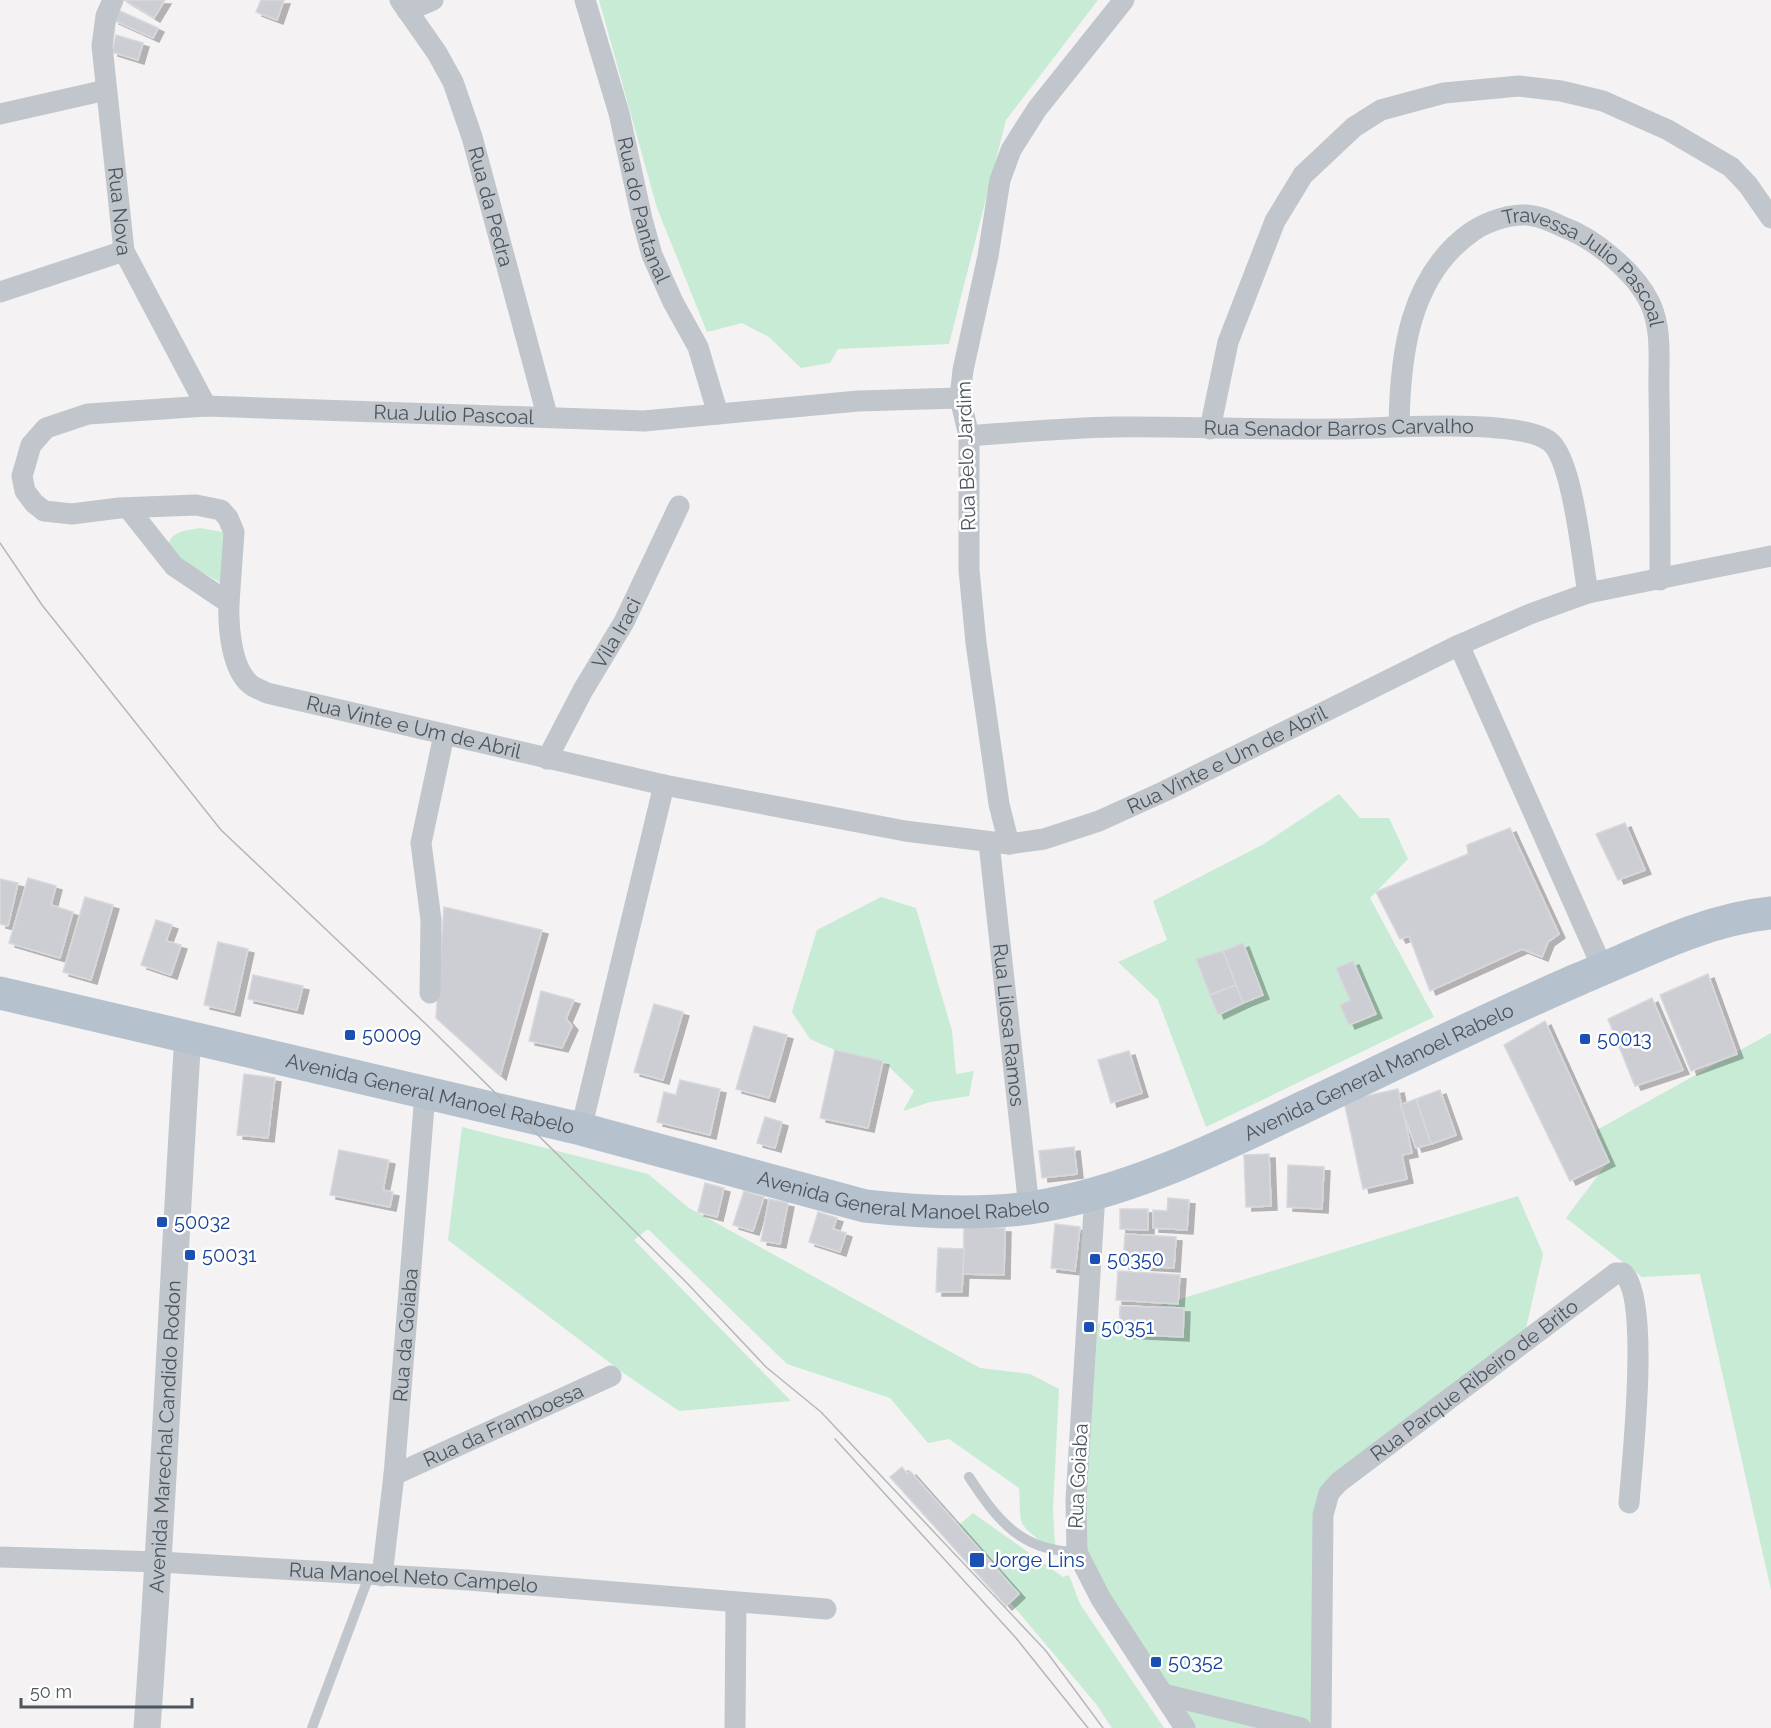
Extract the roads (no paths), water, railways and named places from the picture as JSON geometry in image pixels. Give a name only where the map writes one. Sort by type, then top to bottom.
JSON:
[{"type":"main road","name":"Avenida General Manoel Rabelo","points":[[0,993],[581,1129],[865,1206],[914,1211],[1029,1208],[1095,1194],[1192,1159],[1503,1012],[1683,935],[1736,917],[1771,913]]},
{"type":"street","name":"Rua Nova","points":[[113,0],[106,16],[102,46],[124,251],[206,406]]},
{"type":"street","name":"Rua da Pedra","points":[[433,0],[403,5],[437,53],[453,82],[472,137],[548,415]]},
{"type":"street","name":"Rua do Pantanal","points":[[585,0],[619,113],[652,255],[673,302],[698,347],[718,414]]},
{"type":"street","name":"Rua Belo Jardim","points":[[999,844],[999,804],[969,570],[969,436],[960,398],[1000,180],[1011,150],[1037,109],[1124,0]]},
{"type":"street","points":[[1210,429],[1228,342],[1275,221],[1303,175],[1354,127],[1381,110],[1444,93],[1519,86],[1561,91],[1603,101],[1668,130],[1731,167],[1748,185],[1771,218]]},
{"type":"street","points":[[0,114],[106,90]]},
{"type":"street","name":"Travessa Julio Pascoal","points":[[1399,426],[1400,375],[1407,334],[1416,305],[1432,273],[1452,245],[1485,223],[1532,215],[1580,232],[1622,266],[1650,304],[1659,344],[1660,580]]},
{"type":"street","points":[[0,292],[124,251]]},
{"type":"street","name":"Rua Julio Pascoal","points":[[44,511],[25,491],[22,476],[31,445],[46,428],[88,414],[206,406],[548,415],[599,420],[644,421],[858,401],[960,398]]},
{"type":"street","name":"Rua Senador Barros Carvalho","points":[[969,436],[1114,427],[1210,429],[1399,426],[1518,430],[1549,440],[1560,451],[1568,476],[1588,593]]},
{"type":"street","name":"Rua Vinte e Um de Abril","points":[[44,511],[72,514],[128,508],[196,505],[221,510],[228,518],[234,532],[235,548],[228,620],[237,659],[250,685],[290,699],[664,785],[905,831],[999,844],[1044,839],[1099,821],[1165,791],[1459,645],[1588,593],[1771,556]]},
{"type":"street","name":"Vila Iraci","points":[[547,759],[583,690],[624,622],[680,506]]},
{"type":"street","points":[[128,508],[174,566],[229,603]]},
{"type":"street","points":[[1459,645],[1603,969]]},
{"type":"street","points":[[430,993],[431,920],[421,843],[444,735]]},
{"type":"street","points":[[581,1129],[664,785]]},
{"type":"street","name":"Rua Lilosa Ramos","points":[[999,844],[1029,1208]]},
{"type":"street","name":"Avenida Marechal Candido Rodon","points":[[147,1728],[160,1562],[175,1234],[188,1036]]},
{"type":"street","name":"Rua da Goiaba","points":[[375,1576],[394,1475],[425,1094]]},
{"type":"street","name":"Rua Goiaba","points":[[1095,1194],[1076,1500],[1077,1552],[1101,1599],[1185,1728]]},
{"type":"street","name":"Rua Parque Ribeiro de Brito","points":[[1321,1728],[1323,1515],[1329,1493],[1340,1482],[1616,1273],[1623,1273],[1634,1289],[1637,1332],[1638,1361],[1629,1503]]},
{"type":"street","name":"Rua da Framboesa","points":[[394,1475],[611,1376]]},
{"type":"street","name":"Rua Manoel Neto Campelo","points":[[0,1557],[160,1562],[557,1587],[826,1609]]},
{"type":"street","points":[[735,1728],[736,1603]]},
{"type":"street","points":[[1163,1694],[1301,1728]]},
{"type":"lane","points":[[969,1477],[994,1512],[1013,1531],[1047,1550],[1077,1552]]},
{"type":"lane","points":[[312,1728],[375,1576]]},
{"type":"tram line","points":[[0,543],[42,605],[221,830],[429,1027],[687,1283],[766,1367],[821,1412],[1046,1651],[1103,1728]]},
{"type":"tram line","points":[[835,1439],[1016,1638],[1088,1728]]},
{"type":"place","name":"50009","points":[[350,1035]]},
{"type":"place","name":"50013","points":[[1585,1039]]},
{"type":"place","name":"50032","points":[[162,1222]]},
{"type":"place","name":"50031","points":[[190,1255]]},
{"type":"place","name":"50350","points":[[1095,1259]]},
{"type":"place","name":"50351","points":[[1089,1327]]},
{"type":"place","name":"Jorge Lins","points":[[977,1560]]},
{"type":"place","name":"50352","points":[[1156,1662]]}]
